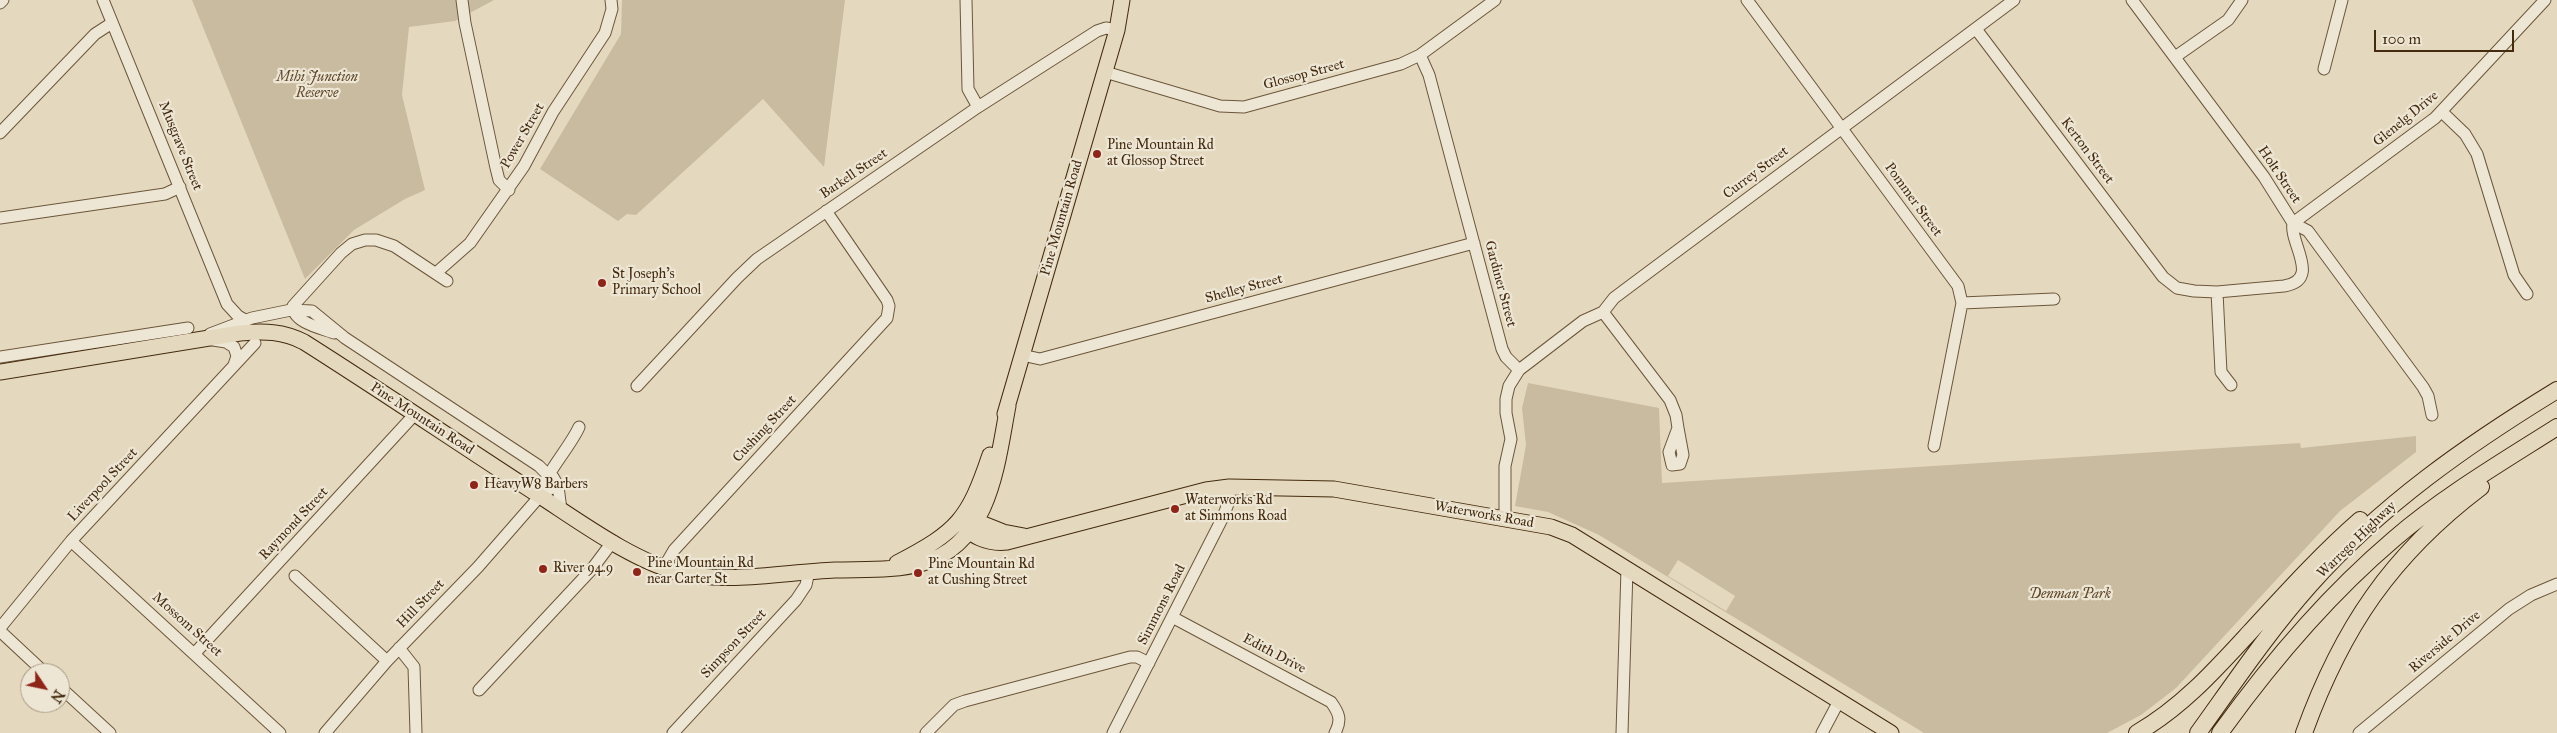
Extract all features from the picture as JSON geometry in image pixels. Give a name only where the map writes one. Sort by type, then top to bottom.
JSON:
[{"type":"highway","name":"Warrego Highway","points":[[2198,733],[2252,658],[2311,585],[2369,526],[2418,483],[2454,457],[2557,390]]},
{"type":"highway","name":"Warrego Highway","points":[[2220,733],[2280,652],[2330,598],[2364,566],[2427,513],[2557,427]]},
{"type":"highway","points":[[2136,733],[2163,716],[2194,692],[2314,563],[2361,519],[2430,464],[2454,457]]},
{"type":"highway","points":[[2304,733],[2330,666],[2379,587],[2422,538],[2492,478],[2508,458]]},
{"type":"main road","name":"Pine Mountain Road","points":[[967,522],[1008,406],[1117,30],[1122,0]]},
{"type":"main road","name":"Pine Mountain Road","points":[[1117,30],[1132,0]]},
{"type":"main road","name":"Pine Mountain Road","points":[[0,372],[200,339],[271,332],[283,333],[304,342],[561,510],[613,541],[664,568],[716,577],[891,566],[934,543],[967,522],[986,502],[993,482],[1008,406]]},
{"type":"main road","points":[[993,482],[993,515],[1005,532]]},
{"type":"main road","name":"Waterworks Road","points":[[967,522],[985,539],[1001,543],[1206,490],[1229,487],[1334,489],[1505,518],[1558,529],[1627,569],[1892,733]]},
{"type":"main road","name":"Waterworks Road","points":[[967,522],[1027,537]]},
{"type":"street","points":[[0,3],[3,0]]},
{"type":"street","name":"Musgrave Street","points":[[103,0],[227,304],[245,320]]},
{"type":"street","points":[[462,0],[465,23],[496,168],[499,180],[509,190]]},
{"type":"street","name":"Power Street","points":[[436,273],[470,243],[509,190],[553,112],[605,33],[612,9],[612,0]]},
{"type":"street","points":[[966,0],[968,89],[978,107]]},
{"type":"street","name":"Glossop Street","points":[[1105,72],[1220,106],[1244,107],[1401,64],[1420,55],[1495,0]]},
{"type":"street","name":"Pommer Street","points":[[1747,0],[1958,286],[1962,304],[1934,446]]},
{"type":"street","name":"Currey Street","points":[[1519,370],[1583,321],[1603,312],[1614,298],[2014,0]]},
{"type":"street","name":"Holt Street","points":[[2132,0],[2268,183],[2293,223],[2308,232],[2423,388],[2428,396],[2432,415]]},
{"type":"street","points":[[2175,57],[2228,20],[2242,0]]},
{"type":"street","points":[[2324,69],[2342,0]]},
{"type":"street","name":"Glenelg Drive","points":[[2293,223],[2442,112],[2545,0]]},
{"type":"street","points":[[0,133],[94,34],[112,23]]},
{"type":"street","name":"Barkell Street","points":[[637,386],[746,268],[978,107],[1097,31],[1106,28],[1117,30]]},
{"type":"street","name":"Kerton Street","points":[[1976,29],[2163,277],[2177,288],[2216,292]]},
{"type":"street","name":"Gardiner Street","points":[[1420,55],[1429,75],[1502,349],[1506,357],[1519,370]]},
{"type":"street","points":[[2442,112],[2465,134],[2477,154],[2514,275],[2527,294]]},
{"type":"street","points":[[0,218],[166,194],[180,187]]},
{"type":"street","name":"Cushing Street","points":[[664,568],[674,550],[884,322],[889,313],[887,300],[826,211]]},
{"type":"street","points":[[2231,385],[2221,372],[2216,292],[2287,286],[2298,280],[2303,264],[2293,235],[2293,223]]},
{"type":"street","points":[[293,310],[295,302],[346,249],[365,240],[376,240],[390,244],[447,280]]},
{"type":"street","name":"Shelley Street","points":[[1022,355],[1040,359],[1474,244]]},
{"type":"street","points":[[304,342],[315,317],[308,300],[311,287]]},
{"type":"street","points":[[1962,304],[2054,299]]},
{"type":"street","points":[[219,330],[225,321],[227,304]]},
{"type":"street","name":"Pine Mountain Road","points":[[200,339],[245,320],[293,310],[297,318],[315,317],[550,475]]},
{"type":"street","points":[[1603,312],[1670,400],[1676,414],[1678,428]]},
{"type":"street","points":[[0,357],[188,328]]},
{"type":"street","points":[[200,339],[231,344],[237,356],[233,366]]},
{"type":"street","name":"Liverpool Street","points":[[0,630],[72,541],[256,343]]},
{"type":"street","points":[[1505,518],[1505,466],[1511,439],[1506,414],[1506,399],[1509,386],[1519,370]]},
{"type":"street","name":"Raymond Street","points":[[195,652],[414,414]]},
{"type":"street","points":[[550,475],[572,443],[579,428]]},
{"type":"street","points":[[540,496],[550,490],[553,480],[550,475]]},
{"type":"street","points":[[550,475],[558,486],[561,510]]},
{"type":"street","name":"Simmons Road","points":[[1113,733],[1226,511],[1229,500],[1229,487]]},
{"type":"street","name":"Hill Street","points":[[325,733],[387,661],[478,567],[540,496]]},
{"type":"street","name":"Mossom Street","points":[[72,541],[195,652],[280,733]]},
{"type":"street","points":[[479,690],[592,570],[613,541]]},
{"type":"street","points":[[1622,733],[1627,569]]},
{"type":"street","name":"Simpson Street","points":[[673,733],[796,600],[806,585],[809,571]]},
{"type":"street","points":[[295,576],[387,661]]},
{"type":"street","name":"Riverside Drive","points":[[2359,733],[2509,609],[2531,595],[2557,584]]},
{"type":"street","name":"Edith Drive","points":[[1172,617],[1331,702],[1339,713],[1340,724],[1335,733]]},
{"type":"street","points":[[0,630],[35,663]]},
{"type":"street","points":[[400,648],[414,667],[416,733]]},
{"type":"street","points":[[926,733],[954,705],[1130,657],[1137,657],[1149,663]]},
{"type":"street","points":[[70,696],[110,733]]},
{"type":"street","points":[[1822,733],[1839,701]]},
{"type":"green space","name":"Mihi Junction Reserve","points":[[192,0],[494,0],[455,21],[409,27],[402,95],[425,190],[405,199],[354,230],[305,279]]},
{"type":"green space","points":[[622,0],[845,0],[824,167],[763,99],[636,215],[627,214],[618,221],[540,169],[621,34]]},
{"type":"green space","name":"Denman Park","points":[[1528,383],[1659,408],[1662,483],[2300,443],[2301,448],[2416,436],[2416,452],[2340,511],[2176,688],[2141,715],[2107,733],[1924,733],[1599,535],[1548,512],[1515,506],[1526,445],[1522,408]],"holes":[[[1678,560],[1735,596],[1726,611],[1668,576]]]},
{"type":"place","name":"Pine Mountain Rd at Glossop Street","points":[[1097,154]]},
{"type":"place","name":"St Joseph's Primary School","points":[[602,283]]},
{"type":"place","name":"HeavyW8 Barbers","points":[[474,485]]},
{"type":"place","name":"Waterworks Rd at Simmons Road","points":[[1175,509]]},
{"type":"place","name":"River 94.9","points":[[543,569]]},
{"type":"place","name":"Pine Mountain Rd near Carter St","points":[[637,572]]},
{"type":"place","name":"Pine Mountain Rd at Cushing Street","points":[[918,573]]}]
